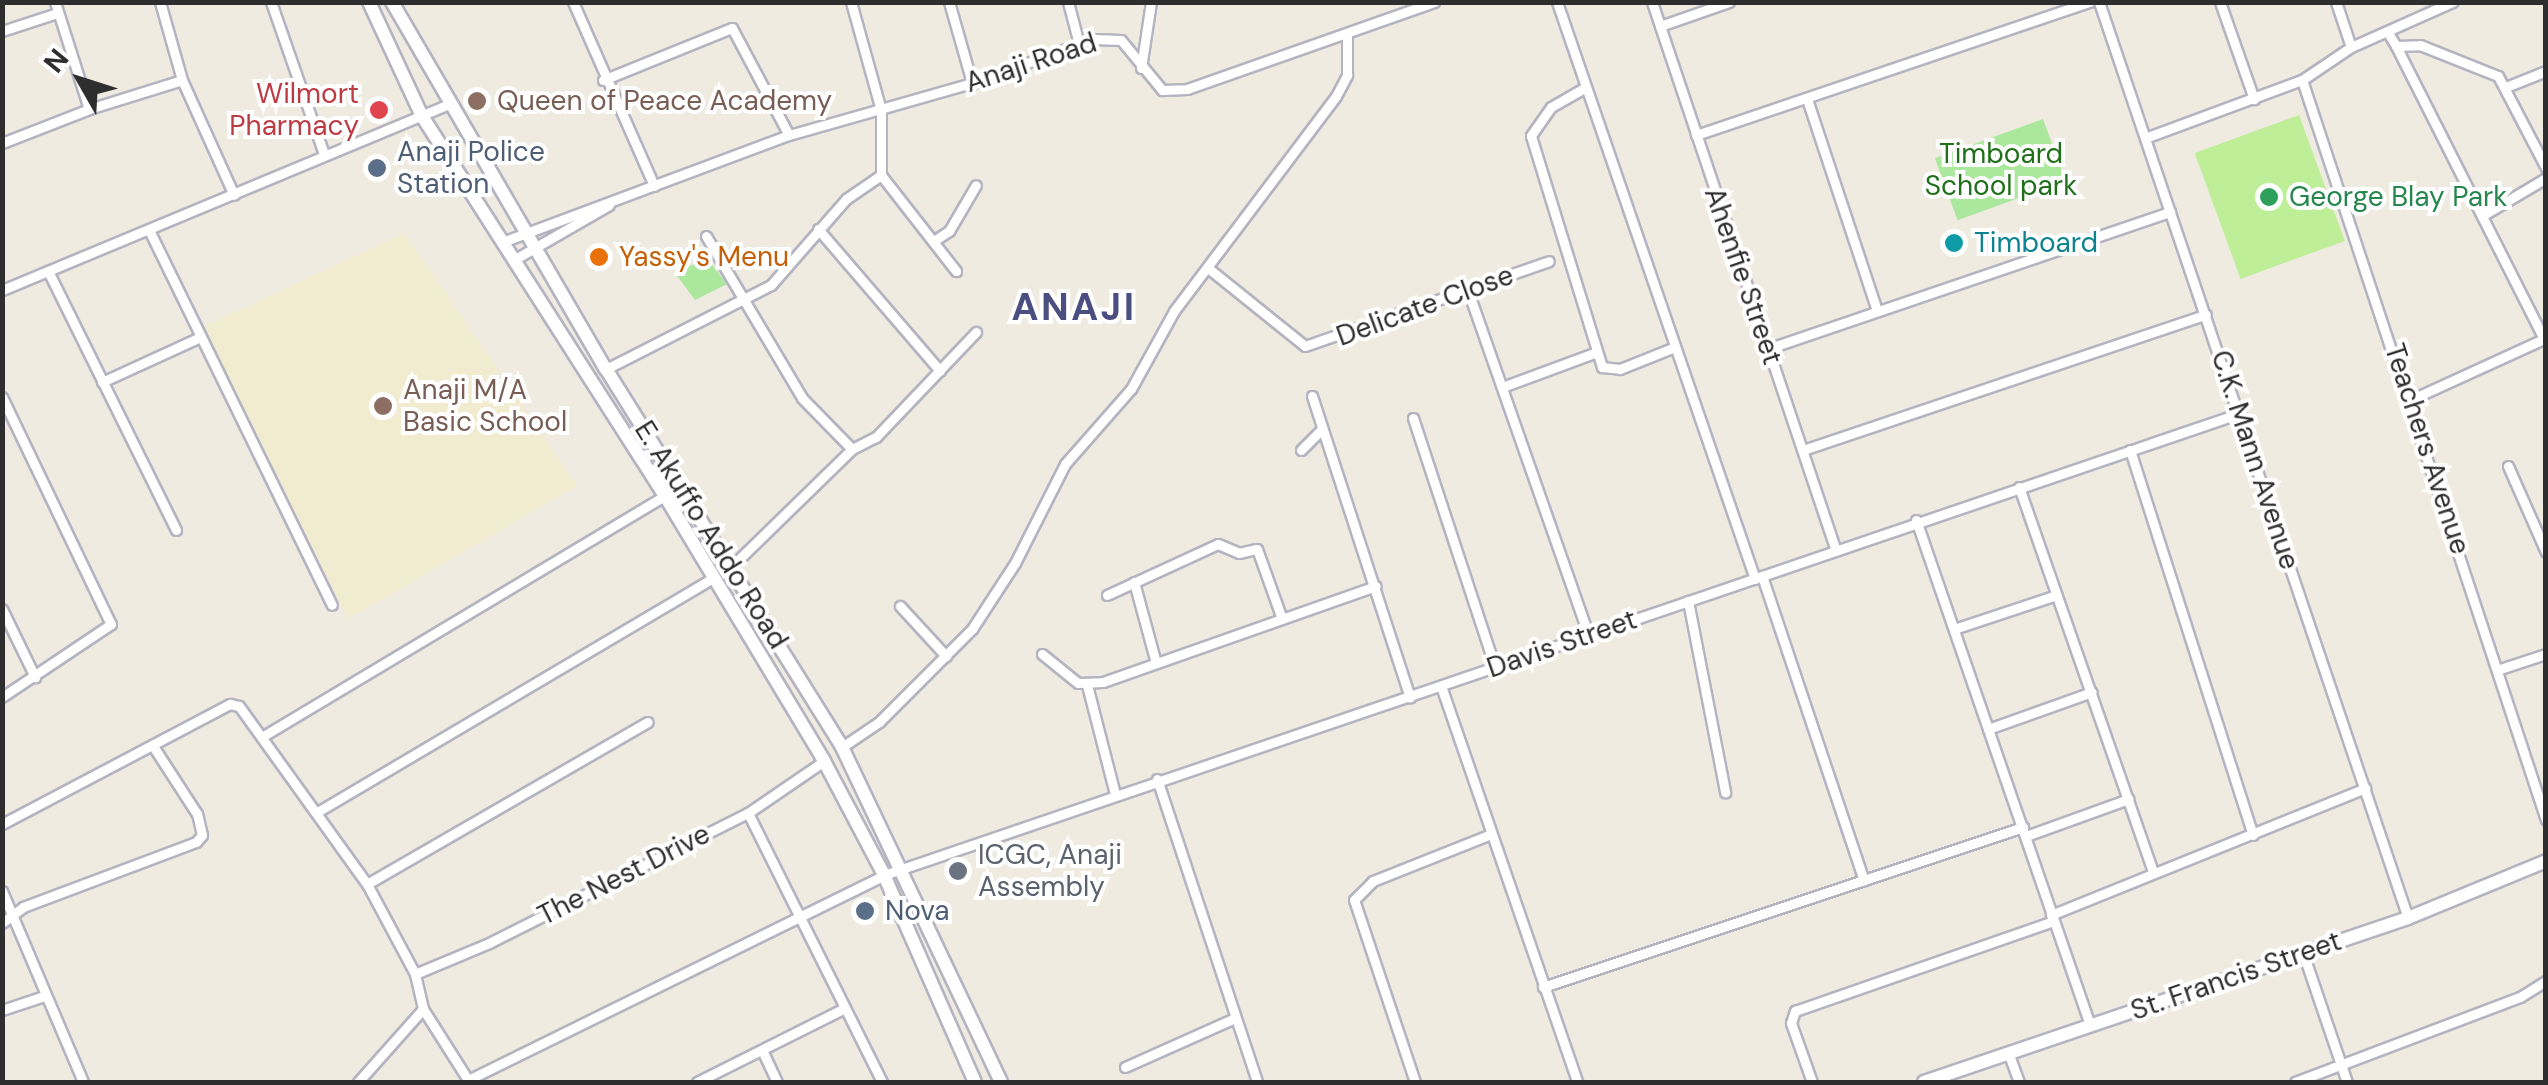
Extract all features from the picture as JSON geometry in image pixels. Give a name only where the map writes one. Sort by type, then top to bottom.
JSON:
[{"type":"main road","name":"E. Akuffo Addo Road","points":[[368,2],[422,116],[666,496],[824,761],[884,874],[975,1082]]},
{"type":"main road","name":"E. Akuffo Addo Road","points":[[392,2],[447,105],[534,250],[842,748],[904,868],[1001,1082]]},
{"type":"main road","name":"St. Francis Street","points":[[1924,1082],[2408,918],[2546,862]]},
{"type":"street","points":[[160,2],[182,80],[234,195]]},
{"type":"street","points":[[271,2],[324,154]]},
{"type":"street","points":[[573,2],[603,80],[654,186]]},
{"type":"street","points":[[852,2],[881,110],[881,176],[956,271]]},
{"type":"street","points":[[948,2],[972,84]]},
{"type":"street","points":[[1068,2],[1079,44]]},
{"type":"street","points":[[1142,68],[1152,2]]},
{"type":"street","name":"Anaji Road","points":[[516,258],[610,205],[654,186],[789,136],[972,84],[1079,44],[1121,40],[1162,90],[1187,89],[1347,35],[1408,7],[1434,2]]},
{"type":"street","points":[[1556,2],[1864,880]]},
{"type":"street","name":"Ahenfie Street","points":[[1652,2],[1835,548]]},
{"type":"street","points":[[1660,26],[1729,2]]},
{"type":"street","points":[[1696,135],[2090,2]]},
{"type":"street","name":"C.K. Mann Avenue","points":[[2098,2],[2240,412],[2408,918]]},
{"type":"street","points":[[2220,2],[2254,99]]},
{"type":"street","points":[[2336,2],[2351,47]]},
{"type":"street","points":[[2145,138],[2302,80],[2351,47],[2452,2]]},
{"type":"street","points":[[2,31],[56,8],[90,109]]},
{"type":"street","points":[[603,80],[732,28],[789,136]]},
{"type":"street","points":[[2387,31],[2545,338],[2410,400]]},
{"type":"street","points":[[842,748],[880,722],[946,656],[1016,563],[1065,464],[1131,389],[1174,312],[1336,96],[1347,75],[1347,35]]},
{"type":"street","points":[[2396,46],[2420,45],[2490,71],[2506,87],[2546,168]]},
{"type":"street","points":[[2506,87],[2546,71]]},
{"type":"street","points":[[2,142],[182,80]]},
{"type":"street","name":"Teachers Avenue","points":[[2302,80],[2500,669],[2546,820]]},
{"type":"street","points":[[1586,88],[1551,107],[1531,136],[1597,352],[1606,371],[1675,347]]},
{"type":"street","points":[[1807,99],[1877,311]]},
{"type":"street","points":[[2,290],[447,105]]},
{"type":"street","points":[[606,368],[730,301],[744,302],[771,285],[818,230],[881,176]]},
{"type":"street","points":[[2482,216],[2546,178]]},
{"type":"street","points":[[935,240],[948,231],[976,185]]},
{"type":"street","name":"Anaji Road","points":[[505,241],[523,230],[610,205]]},
{"type":"street","points":[[1767,348],[2170,212]]},
{"type":"street","points":[[149,230],[198,338],[332,604]]},
{"type":"street","points":[[818,230],[940,371]]},
{"type":"street","points":[[706,236],[802,398],[852,449]]},
{"type":"street","name":"Delicate Close","points":[[1208,268],[1305,346],[1550,261]]},
{"type":"street","points":[[48,272],[176,530]]},
{"type":"street","points":[[1468,291],[1505,386],[1588,634]]},
{"type":"street","points":[[1803,450],[2206,314]]},
{"type":"street","points":[[732,566],[852,449],[876,437],[976,332]]},
{"type":"street","points":[[102,382],[198,338]]},
{"type":"street","points":[[1505,386],[1597,352]]},
{"type":"street","points":[[1312,396],[1410,697]]},
{"type":"street","points":[[2,397],[111,624],[2,696]]},
{"type":"street","name":"Davis Street","points":[[468,1081],[798,912],[884,874],[2240,412]]},
{"type":"street","points":[[1413,418],[1495,667]]},
{"type":"street","points":[[1302,450],[1322,429]]},
{"type":"street","points":[[2130,450],[2253,834]]},
{"type":"street","points":[[2508,466],[2546,552]]},
{"type":"street","points":[[2018,487],[2153,871]]},
{"type":"street","points":[[265,735],[666,496]]},
{"type":"street","points":[[1916,520],[2090,1026]]},
{"type":"street","points":[[1107,595],[1218,544],[1240,553],[1257,549],[1282,619]]},
{"type":"street","points":[[319,811],[713,578]]},
{"type":"street","points":[[1134,582],[1156,663]]},
{"type":"street","points":[[1087,685],[1376,586]]},
{"type":"street","points":[[1954,628],[2058,595]]},
{"type":"street","points":[[1688,602],[1725,792]]},
{"type":"street","points":[[900,606],[946,656]]},
{"type":"street","points":[[2,610],[35,677]]},
{"type":"street","points":[[1042,654],[1087,685],[1115,794]]},
{"type":"street","points":[[2500,669],[2546,654]]},
{"type":"street","points":[[1441,686],[1577,1082]]},
{"type":"street","points":[[1988,729],[2092,692]]},
{"type":"street","points":[[2,824],[230,704],[265,735],[367,884],[414,974],[422,1009],[468,1081]]},
{"type":"street","points":[[367,884],[648,722]]},
{"type":"street","points":[[2,923],[12,913],[196,842],[196,814],[154,746]]},
{"type":"street","name":"The Nest Drive","points":[[414,974],[489,944],[748,812],[824,761]]},
{"type":"street","points":[[1157,779],[1257,1082]]},
{"type":"street","points":[[1812,1082],[1791,1023],[1794,1011],[2052,918],[2153,871],[2365,788]]},
{"type":"street","points":[[1543,987],[1864,880],[2128,799]]},
{"type":"street","points":[[748,812],[882,1082]]},
{"type":"street","points":[[1416,1082],[1354,900],[1373,882],[1491,834]]},
{"type":"street","points":[[2,891],[83,1082]]},
{"type":"street","points":[[2303,953],[2347,1082]]},
{"type":"street","points":[[2295,1082],[2342,1068],[2546,981]]},
{"type":"street","points":[[2,1010],[44,996]]},
{"type":"street","points":[[697,1082],[845,1008]]},
{"type":"street","points":[[364,1080],[422,1009]]},
{"type":"street","points":[[1124,1067],[1235,1018]]},
{"type":"street","points":[[762,1050],[778,1082]]},
{"type":"street","points":[[2008,1052],[2019,1082]]},
{"type":"shaded area","name":"Anaji M/A Basic School","points":[[405,233],[577,486],[348,619],[204,326]]},
{"type":"green space","name":"George Blay Park","points":[[2299,115],[2345,241],[2241,279],[2195,153]]},
{"type":"green space","name":"Timboard School park","points":[[2043,119],[2066,181],[1958,220],[1935,158]]},
{"type":"green space","points":[[707,258],[727,284],[695,300],[675,273]]},
{"type":"place","name":"Queen of Peace Academy","points":[[477,101]]},
{"type":"place","name":"Wilmort Pharmacy","points":[[379,110]]},
{"type":"place","name":"Anaji Police Station","points":[[377,168]]},
{"type":"place","name":"George Blay Park","points":[[2269,197]]},
{"type":"place","name":"Timboard","points":[[1954,243]]},
{"type":"place","name":"Yassy's Menu","points":[[599,257]]},
{"type":"place","name":"Anaji M/A Basic School","points":[[383,406]]},
{"type":"place","name":"ICGC, Anaji Assembly","points":[[958,871]]},
{"type":"place","name":"Nova","points":[[865,911]]},
{"type":"district","name":"ANAJI","points":[[1074,308]]}]
